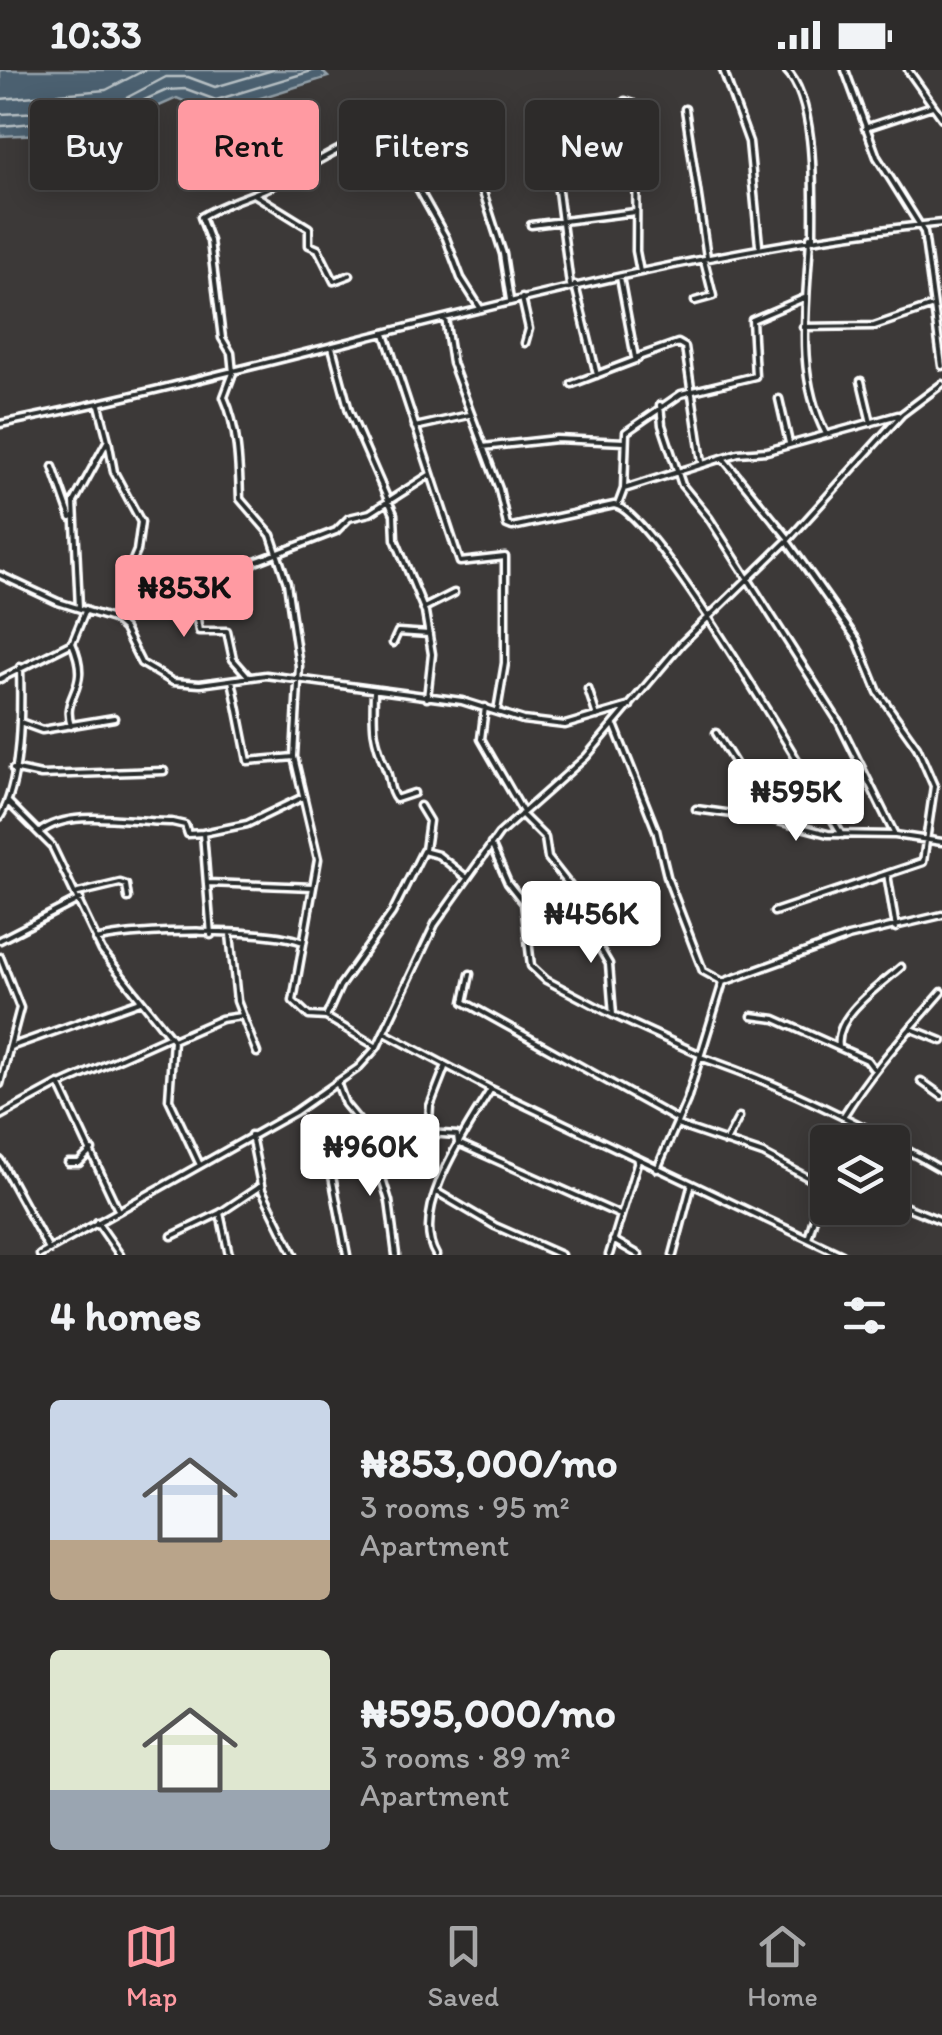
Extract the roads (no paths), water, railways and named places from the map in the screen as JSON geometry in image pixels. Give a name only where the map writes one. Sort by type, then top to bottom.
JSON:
[{"type":"street","points":[[723,70],[749,142],[759,246]]},
{"type":"street","points":[[786,70],[800,90],[811,138],[812,237],[804,326],[810,393],[826,436]]},
{"type":"street","points":[[844,70],[877,156],[921,225],[942,366]]},
{"type":"street","points":[[908,70],[942,118]]},
{"type":"street","points":[[865,128],[942,105]]},
{"type":"street","points":[[684,109],[713,296],[695,301]]},
{"type":"street","points":[[339,149],[254,194],[222,203],[202,218],[210,241],[222,338],[232,354],[233,372],[224,397],[240,464],[240,499],[271,535],[274,554],[287,583],[298,679],[294,756],[318,859],[293,1001],[309,1016],[326,1017],[358,1040],[378,1047]]},
{"type":"street","points":[[419,190],[480,308]]},
{"type":"street","points":[[482,190],[502,254],[510,300]]},
{"type":"street","points":[[559,190],[573,286],[597,374]]},
{"type":"street","points":[[638,190],[640,272]]},
{"type":"street","points":[[254,194],[309,228],[310,245],[318,249],[334,281],[350,275]]},
{"type":"street","points":[[531,225],[636,212]]},
{"type":"street","points":[[0,424],[99,405],[510,300],[759,246],[942,223]]},
{"type":"street","points":[[620,277],[638,359]]},
{"type":"street","points":[[522,298],[529,329],[525,343]]},
{"type":"street","points":[[618,505],[624,490],[622,440],[626,432],[660,404],[690,391],[754,376],[752,320],[804,298]]},
{"type":"street","points":[[804,326],[874,326],[932,306]]},
{"type":"street","points":[[445,318],[452,363],[510,527],[618,505]]},
{"type":"street","points":[[384,334],[460,562],[505,557],[505,664],[497,711]]},
{"type":"street","points":[[572,384],[682,343],[687,352],[702,464]]},
{"type":"street","points":[[332,348],[349,410],[373,474],[389,502],[401,556],[424,608],[429,634],[427,698]]},
{"type":"street","points":[[861,381],[872,423]]},
{"type":"street","points":[[40,1255],[338,1085],[378,1047],[434,924],[491,844],[616,725],[708,618],[788,540],[900,416],[942,384]]},
{"type":"street","points":[[778,400],[790,444]]},
{"type":"street","points":[[660,404],[676,474],[748,577],[858,756],[895,835]]},
{"type":"street","points":[[99,405],[114,472],[141,522],[137,551],[121,589],[133,607]]},
{"type":"street","points":[[415,427],[470,414]]},
{"type":"street","points":[[624,490],[702,464],[900,416]]},
{"type":"street","points":[[72,726],[68,705],[80,687],[83,668],[72,643],[82,608],[73,519],[75,497],[108,440]]},
{"type":"street","points":[[483,447],[622,440]]},
{"type":"street","points":[[727,458],[857,640],[878,692],[917,747],[934,786],[930,842],[923,862],[774,912]]},
{"type":"street","points":[[52,467],[73,519]]},
{"type":"street","points":[[119,623],[133,607],[194,601],[204,589],[242,566],[336,530],[349,518],[389,502],[431,474]]},
{"type":"street","points":[[618,505],[649,530],[842,835]]},
{"type":"street","points":[[0,575],[119,623],[141,663],[179,683],[248,676],[298,679],[482,706],[564,725],[630,706]]},
{"type":"street","points":[[424,608],[454,593]]},
{"type":"street","points":[[194,601],[199,632],[227,631],[233,660],[248,676]]},
{"type":"street","points":[[394,643],[398,632],[429,634]]},
{"type":"street","points":[[0,679],[72,643]]},
{"type":"street","points":[[0,817],[8,802],[20,722],[20,667]]},
{"type":"street","points":[[232,680],[248,762],[294,756]]},
{"type":"street","points":[[588,689],[597,717]]},
{"type":"street","points":[[374,691],[374,741],[389,788],[396,799],[414,793]]},
{"type":"street","points":[[482,706],[482,740],[522,813],[546,838],[548,858],[570,886],[580,914],[609,964],[613,1015]]},
{"type":"street","points":[[608,714],[616,725],[656,830],[668,880],[702,971],[723,982],[848,937],[942,915]]},
{"type":"street","points":[[20,722],[36,729],[114,718]]},
{"type":"street","points":[[716,732],[770,819]]},
{"type":"street","points":[[13,769],[41,775],[164,772]]},
{"type":"street","points":[[934,786],[942,787]]},
{"type":"street","points":[[38,833],[51,824],[91,819],[172,822],[185,825],[188,834],[203,833],[247,824],[303,797]]},
{"type":"street","points":[[8,802],[52,846],[79,896],[96,940],[172,1038],[168,1099],[198,1163]]},
{"type":"street","points":[[326,1017],[340,986],[392,912],[425,850],[429,821],[420,806]]},
{"type":"street","points":[[696,809],[770,819],[842,835],[895,835],[942,842]]},
{"type":"street","points":[[203,833],[212,934]]},
{"type":"street","points":[[491,844],[508,882],[524,903],[532,966],[546,980],[700,1056],[798,1092],[942,1170]]},
{"type":"street","points":[[425,850],[468,878]]},
{"type":"street","points":[[887,874],[896,928]]},
{"type":"street","points":[[208,882],[314,888]]},
{"type":"street","points":[[0,940],[100,884],[126,886],[128,898]]},
{"type":"street","points":[[96,940],[130,934],[230,934],[303,942]]},
{"type":"street","points":[[230,934],[241,1016],[257,1053]]},
{"type":"street","points":[[0,956],[20,1008],[10,1047]]},
{"type":"street","points":[[839,1046],[839,1032],[856,1007],[901,967]]},
{"type":"street","points":[[470,974],[464,1002],[678,1122],[764,1154],[810,1179]]},
{"type":"street","points":[[657,1169],[678,1122],[723,982]]},
{"type":"street","points":[[844,1115],[873,1068],[942,992]]},
{"type":"street","points":[[0,1084],[3,1054],[10,1047],[140,1001]]},
{"type":"street","points":[[0,1116],[60,1085],[172,1038],[221,1019],[241,1016]]},
{"type":"street","points":[[752,1016],[775,1018],[867,1060],[873,1068]]},
{"type":"street","points":[[912,1029],[942,1041]]},
{"type":"street","points":[[384,1034],[638,1160],[842,1255]]},
{"type":"street","points":[[446,1065],[426,1131],[457,1135],[458,1143]]},
{"type":"street","points":[[921,1082],[942,1096]]},
{"type":"street","points":[[60,1085],[118,1210]]},
{"type":"street","points":[[338,1085],[345,1104],[370,1140],[389,1202],[396,1255]]},
{"type":"street","points":[[436,1255],[427,1230],[437,1192],[458,1143],[491,1089]]},
{"type":"street","points":[[726,1142],[739,1117]]},
{"type":"street","points":[[251,1135],[260,1186],[294,1255]]},
{"type":"street","points":[[347,1255],[328,1158],[331,1150],[370,1140]]},
{"type":"street","points":[[458,1143],[620,1216]]},
{"type":"street","points":[[68,1163],[79,1163],[92,1150]]},
{"type":"street","points":[[0,1160],[49,1249]]},
{"type":"street","points":[[609,1255],[638,1160]]},
{"type":"street","points":[[673,1255],[692,1185]]},
{"type":"street","points":[[172,1236],[220,1213],[260,1186]]},
{"type":"street","points":[[437,1192],[495,1226],[561,1255]]},
{"type":"street","points":[[910,1209],[942,1221]]},
{"type":"street","points":[[220,1213],[229,1255]]},
{"type":"street","points":[[97,1222],[120,1255]]},
{"type":"street","points":[[808,1239],[812,1225]]},
{"type":"street","points":[[612,1240],[639,1255]]},
{"type":"water","points":[[0,70],[321,70],[328,77],[254,100],[177,98],[158,106],[158,100],[30,100],[30,135],[0,136]]}]
